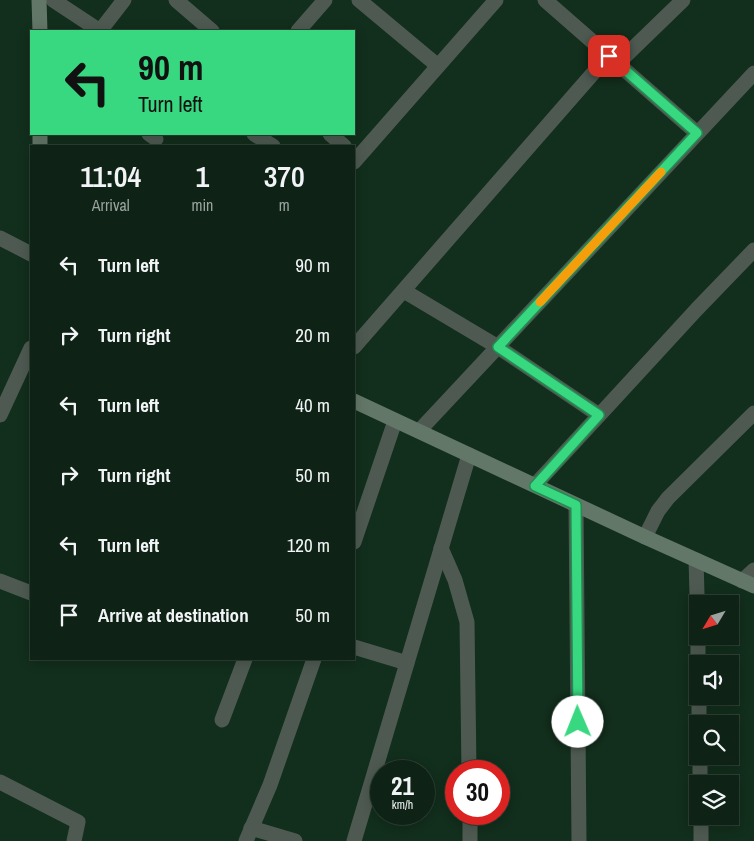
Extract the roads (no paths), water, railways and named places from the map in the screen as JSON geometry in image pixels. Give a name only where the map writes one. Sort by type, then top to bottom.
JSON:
[{"type":"main road","points":[[39,0],[40,30]]},
{"type":"main road","points":[[355,401],[748,584]]},
{"type":"street","points":[[53,0],[98,30]]},
{"type":"street","points":[[101,30],[124,0]]},
{"type":"street","points":[[176,0],[211,30]]},
{"type":"street","points":[[299,30],[325,0]]},
{"type":"street","points":[[358,0],[438,66]]},
{"type":"street","points":[[355,158],[496,0]]},
{"type":"street","points":[[545,0],[697,133]]},
{"type":"street","points":[[355,346],[614,59],[683,0]]},
{"type":"street","points":[[419,431],[754,74]]},
{"type":"street","points":[[256,135],[271,145]]},
{"type":"street","points":[[331,135],[343,145]]},
{"type":"street","points":[[0,238],[30,253]]},
{"type":"street","points":[[535,486],[697,309],[754,250]]},
{"type":"street","points":[[404,291],[498,347],[599,415]]},
{"type":"street","points":[[0,415],[30,350]]},
{"type":"street","points":[[645,537],[658,511],[668,498],[754,413]]},
{"type":"street","points":[[355,539],[395,421]]},
{"type":"street","points":[[354,841],[469,455]]},
{"type":"street","points":[[576,505],[579,841]]},
{"type":"street","points":[[441,548],[455,580],[467,622],[469,760]]},
{"type":"street","points":[[696,560],[697,595]]},
{"type":"street","points":[[748,584],[754,570]]},
{"type":"street","points":[[0,581],[30,593]]},
{"type":"street","points":[[355,647],[407,663]]},
{"type":"street","points":[[222,720],[245,660]]},
{"type":"street","points":[[295,841],[249,834],[270,785],[314,660]]},
{"type":"street","points":[[0,782],[78,822],[74,841]]},
{"type":"street","points":[[470,825],[470,841]]},
{"type":"street","points":[[701,825],[701,841]]}]
